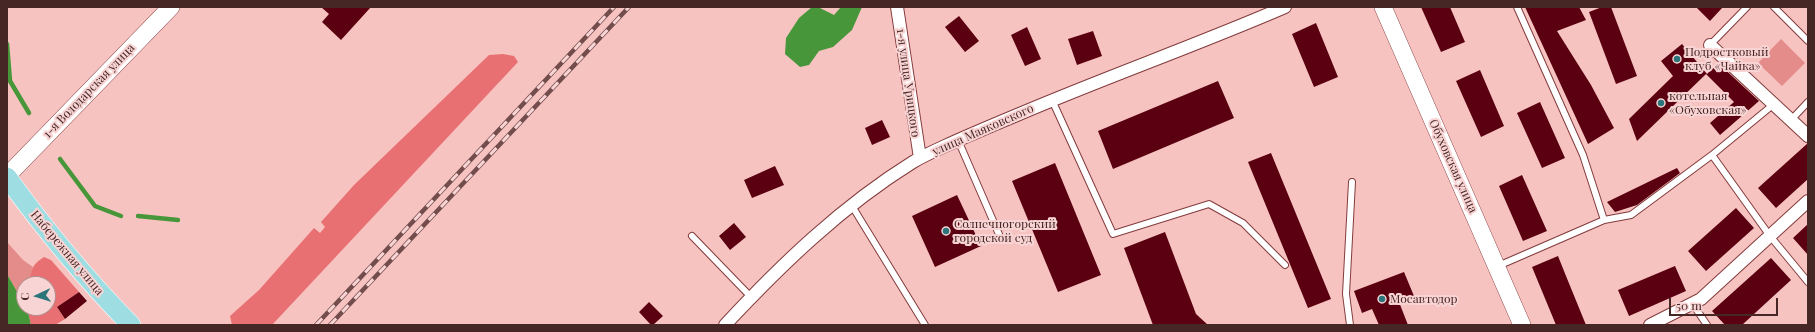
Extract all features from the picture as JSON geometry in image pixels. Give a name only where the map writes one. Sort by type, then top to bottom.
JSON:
[{"type":"main road","name":"Набережная улица","points":[[7,176],[52,238],[131,325]]},
{"type":"street","name":"1-я Володарская улица","points":[[7,176],[171,7]]},
{"type":"street","name":"1-я улица Урицкого","points":[[897,7],[920,158]]},
{"type":"street","name":"улица Маяковского","points":[[725,325],[796,253],[877,186],[920,158],[1052,100],[1213,38],[1285,7]]},
{"type":"street","name":"Обуховская улица","points":[[1383,7],[1498,267],[1520,325]]},
{"type":"street","points":[[1710,45],[1808,136]]},
{"type":"street","points":[[1650,325],[1701,299],[1808,201]]},
{"type":"lane","points":[[1517,7],[1583,155],[1604,220]]},
{"type":"lane","points":[[1710,45],[1747,7]]},
{"type":"lane","points":[[1774,7],[1808,41]]},
{"type":"lane","points":[[1052,100],[1113,234],[1209,204],[1243,223],[1285,265]]},
{"type":"lane","points":[[1791,120],[1808,102]]},
{"type":"lane","points":[[1498,267],[1604,220],[1631,215],[1712,155],[1774,104]]},
{"type":"lane","points":[[958,140],[1001,239]]},
{"type":"lane","points":[[1712,155],[1770,236],[1808,282]]},
{"type":"lane","points":[[1350,325],[1346,294],[1352,182]]},
{"type":"lane","points":[[852,206],[925,325]]},
{"type":"lane","points":[[692,236],[751,297]]},
{"type":"lane","points":[[1692,303],[1706,325]]},
{"type":"shaded area","points":[[812,7],[818,7],[834,15],[841,7],[862,7],[852,30],[833,47],[819,51],[809,65],[800,67],[785,54],[786,38],[799,18]]},
{"type":"shaded area","points":[[1781,39],[1805,63],[1782,86],[1758,63]]},
{"type":"shaded area","points":[[503,54],[514,56],[518,62],[272,325],[232,325],[230,316],[259,290],[314,228],[320,233],[325,227],[321,222],[354,185],[489,55]]},
{"type":"shaded area","points":[[7,242],[23,260],[33,267],[31,276],[16,276],[16,290],[7,274]]},
{"type":"shaded area","points":[[44,257],[51,260],[79,292],[57,307],[65,319],[55,325],[31,325],[29,316],[56,316],[56,276],[31,276],[34,265]]},
{"type":"shaded area","points":[[7,274],[16,290],[16,316],[29,316],[31,325],[15,325],[8,306]]},
{"type":"building","points":[[321,7],[371,7],[341,40],[322,22],[329,14]]},
{"type":"building","points":[[1421,7],[1450,7],[1465,42],[1441,52]]},
{"type":"building","points":[[1525,7],[1579,7],[1586,20],[1557,31],[1591,85],[1614,128],[1588,144]]},
{"type":"building","points":[[1602,7],[1611,7],[1637,76],[1616,84],[1589,12]]},
{"type":"building","points":[[1696,7],[1723,7],[1710,21]]},
{"type":"building","points":[[959,16],[979,41],[965,52],[945,27]]},
{"type":"building","points":[[1316,23],[1338,77],[1314,87],[1292,34]]},
{"type":"building","points":[[1027,27],[1041,59],[1025,66],[1011,35]]},
{"type":"building","points":[[1093,31],[1102,56],[1077,65],[1068,39]]},
{"type":"building","points":[[1682,44],[1707,74],[1718,63],[1759,101],[1720,135],[1710,123],[1734,102],[1706,74],[1637,141],[1629,119],[1673,76],[1661,61]]},
{"type":"building","points":[[1480,70],[1504,126],[1481,137],[1456,81]]},
{"type":"building","points":[[1218,81],[1234,118],[1113,169],[1098,131]]},
{"type":"building","points":[[1540,102],[1565,158],[1542,168],[1517,113]]},
{"type":"building","points":[[882,120],[890,137],[872,145],[865,128]]},
{"type":"building","points":[[1808,143],[1808,179],[1776,208],[1758,188]]},
{"type":"building","points":[[1271,153],[1331,299],[1308,308],[1248,162]]},
{"type":"building","points":[[1055,163],[1101,275],[1058,292],[1012,181]]},
{"type":"building","points":[[775,166],[784,185],[752,198],[744,180]]},
{"type":"building","points":[[1677,168],[1680,173],[1637,205],[1615,212],[1607,202]]},
{"type":"building","points":[[1522,175],[1547,231],[1523,241],[1499,186]]},
{"type":"building","name":"Солнечногорский городской суд","points":[[957,195],[981,246],[935,267],[912,216]]},
{"type":"building","points":[[1736,208],[1754,228],[1706,271],[1688,251]]},
{"type":"building","points":[[734,223],[746,237],[730,250],[719,236]]},
{"type":"building","points":[[1808,224],[1808,255],[1793,238]]},
{"type":"building","points":[[1165,232],[1196,314],[1208,325],[1153,325],[1124,248]]},
{"type":"building","points":[[1558,256],[1586,325],[1556,325],[1532,267]]},
{"type":"building","points":[[1771,258],[1791,280],[1742,325],[1725,325],[1712,311]]},
{"type":"building","points":[[1675,266],[1686,291],[1629,316],[1618,290]]},
{"type":"building","name":"Мосавтодор","points":[[1404,272],[1414,296],[1399,302],[1408,325],[1379,325],[1372,309],[1362,313],[1354,291]]},
{"type":"building","points":[[79,292],[87,301],[65,319],[57,307]]},
{"type":"building","points":[[649,302],[663,316],[653,325],[651,325],[639,312]]},
{"type":"waterway","points":[[7,44],[10,81],[29,113]]},
{"type":"waterway","points":[[60,159],[95,206],[121,216]]},
{"type":"waterway","points":[[138,216],[178,220]]},
{"type":"waterway","points":[[7,314],[14,325]]},
{"type":"railway","points":[[316,325],[614,7]]},
{"type":"railway","points":[[330,325],[629,7]]},
{"type":"place","name":"Подростковый клуб «Чайка»","points":[[1677,59]]},
{"type":"place","name":"котельная «Обуховская»","points":[[1661,103]]},
{"type":"place","name":"Солнечногорский городской суд","points":[[946,231]]},
{"type":"place","name":"Мосавтодор","points":[[1382,299]]}]
